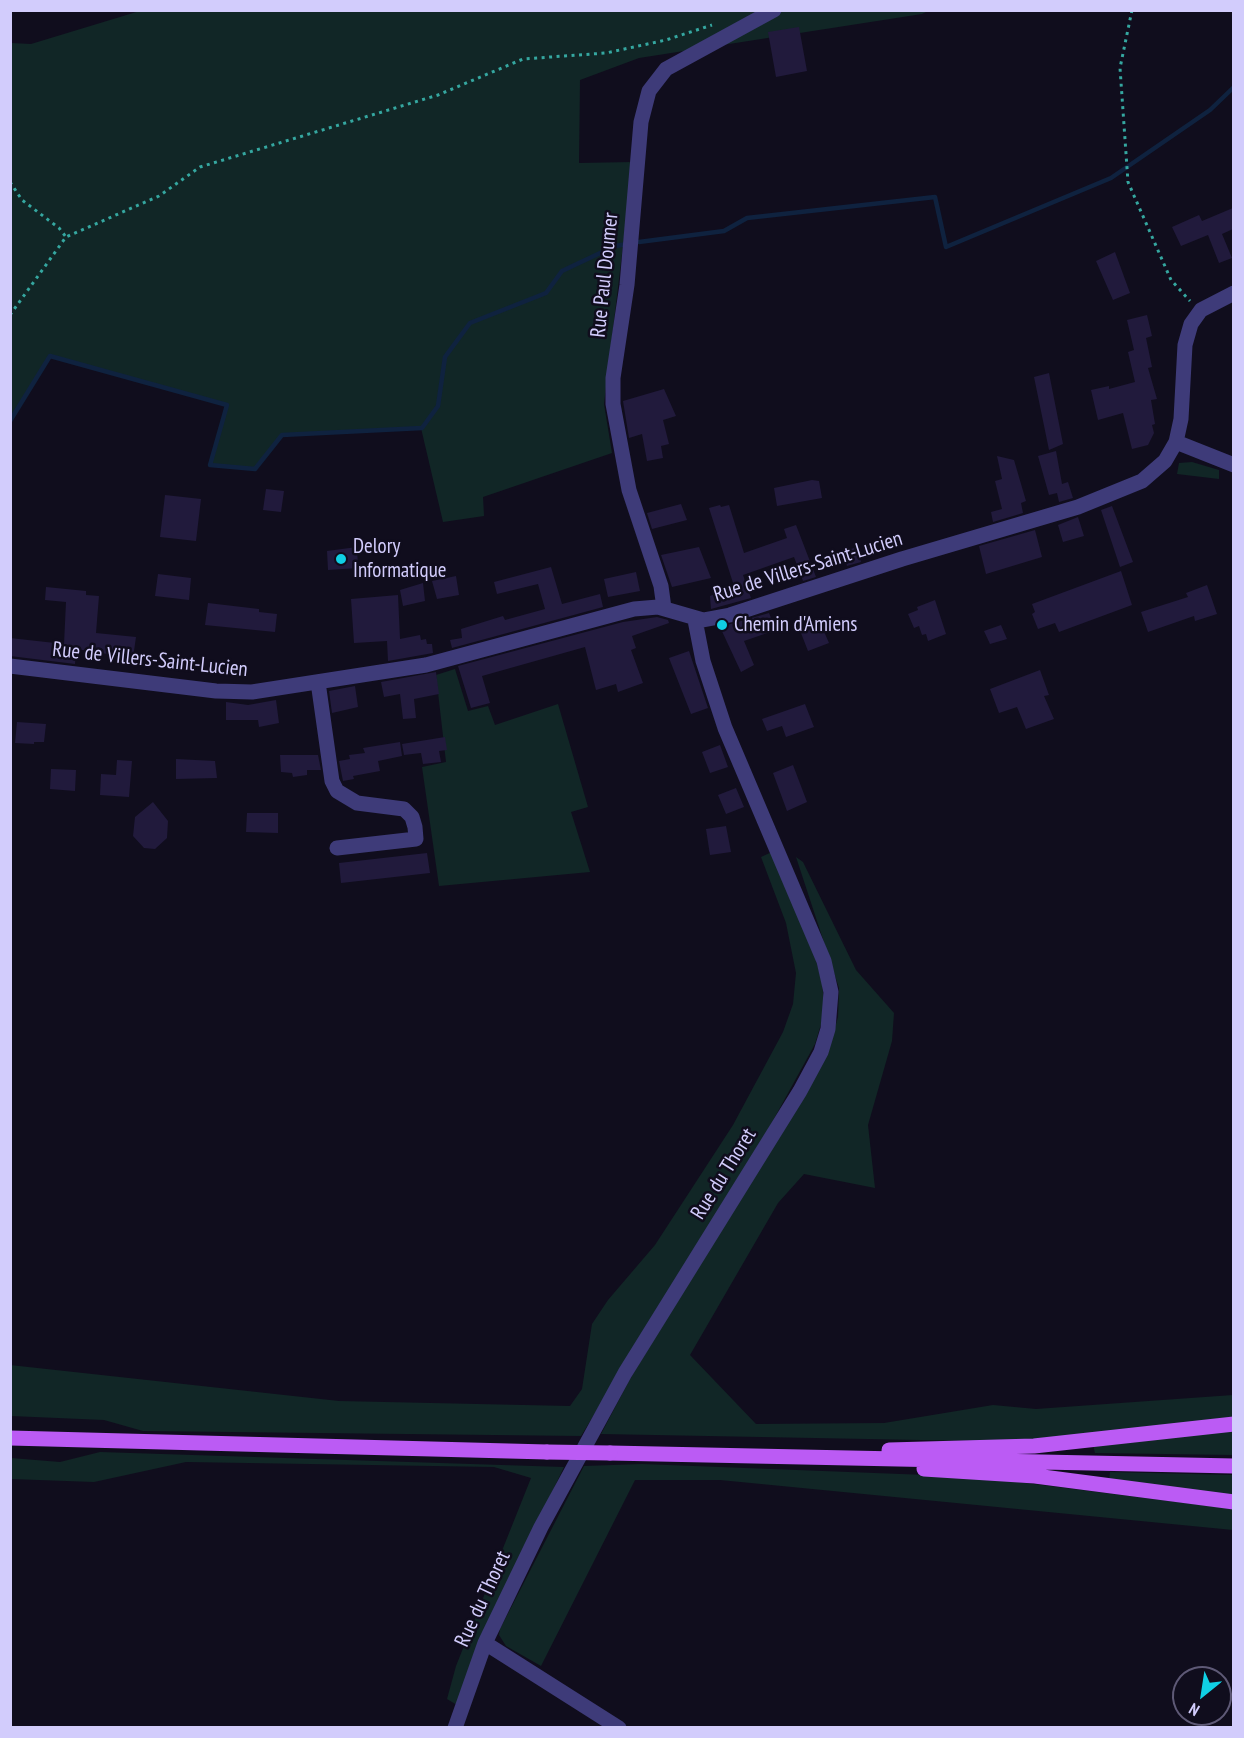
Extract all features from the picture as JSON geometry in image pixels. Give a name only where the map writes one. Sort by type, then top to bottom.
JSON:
[{"type":"main road","points":[[814,1457],[899,1449],[1034,1446],[1233,1424]]},
{"type":"main road","points":[[10,1438],[1233,1466]]},
{"type":"main road","points":[[814,1457],[902,1468],[1035,1476],[1233,1502]]},
{"type":"street","name":"Rue Paul Doumer","points":[[664,608],[661,586],[629,490],[613,404],[614,378],[627,285],[641,122],[649,91],[666,69],[774,10]]},
{"type":"street","points":[[1201,310],[1233,293]]},
{"type":"street","name":"Rue de Villers-Saint-Lucien","points":[[10,666],[229,692],[266,691],[434,663],[634,609],[664,608],[695,620],[711,620],[730,615],[1103,499],[1151,476],[1165,461],[1176,442],[1181,419],[1185,345],[1191,324],[1201,310]]},
{"type":"street","points":[[1176,442],[1233,465]]},
{"type":"street","name":"Rue du Thoret","points":[[455,1728],[484,1643],[516,1575],[598,1419],[676,1288],[800,1091],[821,1052],[828,1029],[831,992],[824,961],[725,728],[703,661],[695,620]]},
{"type":"street","points":[[318,682],[332,781],[337,791],[357,802],[404,809],[412,817],[415,827],[416,839],[337,848]]},
{"type":"street","points":[[484,1643],[619,1728]]},
{"type":"path","points":[[1132,10],[1120,68],[1128,178],[1172,280],[1177,289],[1201,310]]},
{"type":"path","points":[[10,315],[66,237],[159,196],[200,167],[438,95],[523,59],[606,53],[666,40],[720,22]]},
{"type":"path","points":[[10,182],[22,200],[59,228],[66,237]]},
{"type":"green space","points":[[143,10],[928,11],[922,14],[639,58],[580,80],[579,163],[633,162],[604,404],[612,453],[483,497],[484,516],[443,522],[421,428],[282,435],[255,469],[210,465],[227,405],[50,356],[11,421],[11,43],[31,44]]},
{"type":"green space","points":[[1192,462],[1219,470],[1219,479],[1177,474],[1179,463]]},
{"type":"green space","points":[[455,669],[468,711],[488,706],[495,725],[558,704],[588,807],[571,812],[590,872],[439,886],[422,767],[446,762],[436,675]]},
{"type":"green space","points":[[774,851],[815,956],[822,983],[825,1011],[815,1044],[759,1146],[581,1436],[143,1431],[104,1420],[11,1416],[10,1365],[339,1401],[570,1406],[582,1389],[592,1324],[608,1300],[655,1245],[733,1125],[783,1032],[793,1004],[796,973],[786,923],[761,857]]},
{"type":"green space","points":[[796,857],[803,862],[856,970],[894,1013],[892,1041],[868,1125],[875,1188],[804,1174],[778,1203],[690,1355],[756,1424],[884,1423],[993,1405],[1036,1409],[1233,1395],[1233,1419],[1027,1442],[601,1434],[630,1379],[830,1045],[838,1017],[839,988]]},
{"type":"green space","points":[[1233,1430],[1233,1455],[1095,1453],[1093,1445]]},
{"type":"green space","points":[[100,1452],[564,1467],[473,1657],[457,1705],[447,1699],[456,1666],[531,1478],[494,1467],[186,1462],[94,1482],[11,1479],[11,1458],[60,1462]]},
{"type":"green space","points":[[642,1464],[978,1477],[1233,1509],[1233,1530],[720,1480],[635,1480],[541,1666],[506,1646],[499,1635],[500,1629],[584,1466]]},
{"type":"green space","points":[[1110,1472],[1233,1475],[1233,1497],[1109,1482]]},
{"type":"building","points":[[799,27],[807,71],[776,77],[768,32]]},
{"type":"building","points":[[1233,208],[1233,229],[1222,234],[1232,258],[1219,263],[1208,235],[1181,246],[1172,227],[1199,215],[1202,221]]},
{"type":"building","points":[[1115,252],[1130,293],[1113,300],[1096,261]]},
{"type":"building","points":[[1147,315],[1152,336],[1146,338],[1152,367],[1148,368],[1157,399],[1151,400],[1155,424],[1152,425],[1154,433],[1148,445],[1132,449],[1123,413],[1098,420],[1091,390],[1109,386],[1109,389],[1135,382],[1128,352],[1134,350],[1127,320]]},
{"type":"building","points":[[1049,373],[1063,444],[1049,450],[1034,377]]},
{"type":"building","points":[[664,389],[676,416],[663,420],[669,444],[661,446],[663,458],[647,461],[642,434],[629,438],[623,401]]},
{"type":"building","points":[[1056,451],[1062,484],[1068,482],[1073,498],[1059,502],[1057,493],[1049,495],[1038,456]]},
{"type":"building","points":[[997,456],[1014,460],[1026,501],[1021,503],[1023,513],[993,522],[991,512],[1002,509],[995,481],[1002,479]]},
{"type":"building","points":[[812,480],[819,481],[822,498],[777,506],[774,488]]},
{"type":"building","points":[[266,489],[284,491],[281,512],[263,510]]},
{"type":"building","points":[[165,495],[201,499],[196,541],[160,537]]},
{"type":"building","points":[[681,504],[687,520],[652,529],[647,513]]},
{"type":"building","points":[[720,505],[721,507],[729,505],[744,553],[787,538],[784,529],[796,525],[816,577],[803,581],[794,557],[743,575],[751,598],[711,609],[710,596],[734,586],[709,508]]},
{"type":"building","points":[[1112,506],[1133,562],[1120,567],[1101,510]]},
{"type":"building","points":[[1078,517],[1084,536],[1063,542],[1058,525]]},
{"type":"building","points":[[1035,530],[1042,557],[986,574],[979,546]]},
{"type":"building","points":[[357,547],[358,568],[328,570],[327,551]]},
{"type":"building","points":[[699,547],[711,578],[672,587],[661,555]]},
{"type":"building","points":[[858,547],[861,562],[847,566],[843,551]]},
{"type":"building","points":[[551,567],[562,604],[600,594],[603,607],[452,648],[450,640],[462,638],[461,629],[503,616],[505,620],[545,609],[538,584],[497,594],[494,582]]},
{"type":"building","points":[[1121,571],[1132,605],[1059,632],[1055,623],[1038,629],[1032,614],[1035,612],[1032,604]]},
{"type":"building","points":[[636,572],[640,591],[608,597],[604,579]]},
{"type":"building","points":[[158,574],[191,578],[189,600],[155,596]]},
{"type":"building","points":[[456,576],[459,595],[437,599],[432,581]]},
{"type":"building","points":[[423,583],[425,601],[403,606],[400,590]]},
{"type":"building","points":[[1207,585],[1217,614],[1195,621],[1194,616],[1148,632],[1141,612],[1188,597],[1186,593]]},
{"type":"building","points":[[46,587],[86,591],[86,595],[99,596],[96,633],[136,637],[133,658],[76,649],[75,664],[10,656],[10,638],[64,644],[66,602],[45,600]]},
{"type":"building","points":[[398,595],[400,639],[420,635],[421,640],[426,639],[427,644],[432,644],[433,653],[388,661],[387,641],[354,643],[351,599]]},
{"type":"building","points":[[935,600],[946,634],[928,641],[926,634],[922,635],[919,626],[914,628],[908,614],[918,610],[917,607]]},
{"type":"building","points":[[208,603],[259,609],[259,612],[277,614],[275,632],[205,625]]},
{"type":"building","points":[[769,613],[776,630],[744,641],[754,665],[741,672],[720,627]]},
{"type":"building","points":[[657,617],[668,620],[669,623],[632,636],[636,648],[631,650],[643,683],[618,692],[616,684],[596,690],[585,647],[482,676],[490,703],[471,708],[458,666],[623,622]]},
{"type":"building","points":[[819,620],[829,643],[808,651],[799,628]]},
{"type":"building","points":[[1001,625],[1007,639],[990,644],[984,631]]},
{"type":"building","points":[[689,651],[708,708],[691,714],[669,658]]},
{"type":"building","points":[[1040,670],[1049,695],[1044,696],[1054,719],[1026,729],[1017,707],[999,713],[990,689]]},
{"type":"building","points":[[436,672],[439,694],[414,699],[416,718],[403,719],[400,694],[384,697],[381,682]]},
{"type":"building","points":[[355,686],[358,707],[332,713],[329,691]]},
{"type":"building","points":[[276,700],[279,723],[259,727],[258,720],[226,720],[226,702],[248,705]]},
{"type":"building","points":[[805,704],[814,727],[786,737],[782,726],[767,731],[762,719]]},
{"type":"building","points":[[17,722],[46,724],[44,742],[15,743]]},
{"type":"building","points":[[445,737],[447,750],[439,751],[441,762],[423,764],[421,753],[404,755],[402,744]]},
{"type":"building","points":[[400,742],[402,756],[378,761],[380,771],[353,776],[354,779],[343,781],[339,761],[350,759],[349,755],[365,753],[363,748]]},
{"type":"building","points":[[720,745],[728,767],[710,773],[702,752]]},
{"type":"building","points":[[280,755],[318,755],[321,770],[307,770],[307,775],[293,777],[292,773],[281,772]]},
{"type":"building","points":[[176,759],[215,761],[217,778],[176,779]]},
{"type":"building","points":[[117,760],[132,761],[129,797],[100,795],[101,774],[116,775]]},
{"type":"building","points":[[793,765],[807,802],[787,811],[773,773]]},
{"type":"building","points":[[51,769],[76,770],[75,791],[50,789]]},
{"type":"building","points":[[736,788],[744,807],[726,814],[718,795]]},
{"type":"building","points":[[153,802],[168,821],[167,838],[155,849],[144,848],[133,836],[135,817]]},
{"type":"building","points":[[247,813],[278,813],[278,833],[246,832]]},
{"type":"building","points":[[726,826],[731,852],[710,855],[706,829]]},
{"type":"building","points":[[427,853],[430,873],[341,883],[339,863]]},
{"type":"waterway","points":[[639,242],[724,231],[747,218],[935,197],[946,247],[1111,178],[1210,110],[1234,87]]},
{"type":"waterway","points":[[10,421],[50,356],[227,405],[210,465],[255,469],[282,435],[422,428],[438,406],[445,357],[470,323],[546,293],[562,271],[615,246],[627,244]]},
{"type":"place","name":"Delory Informatique","points":[[341,559]]},
{"type":"place","name":"Chemin d'Amiens","points":[[722,625]]}]
